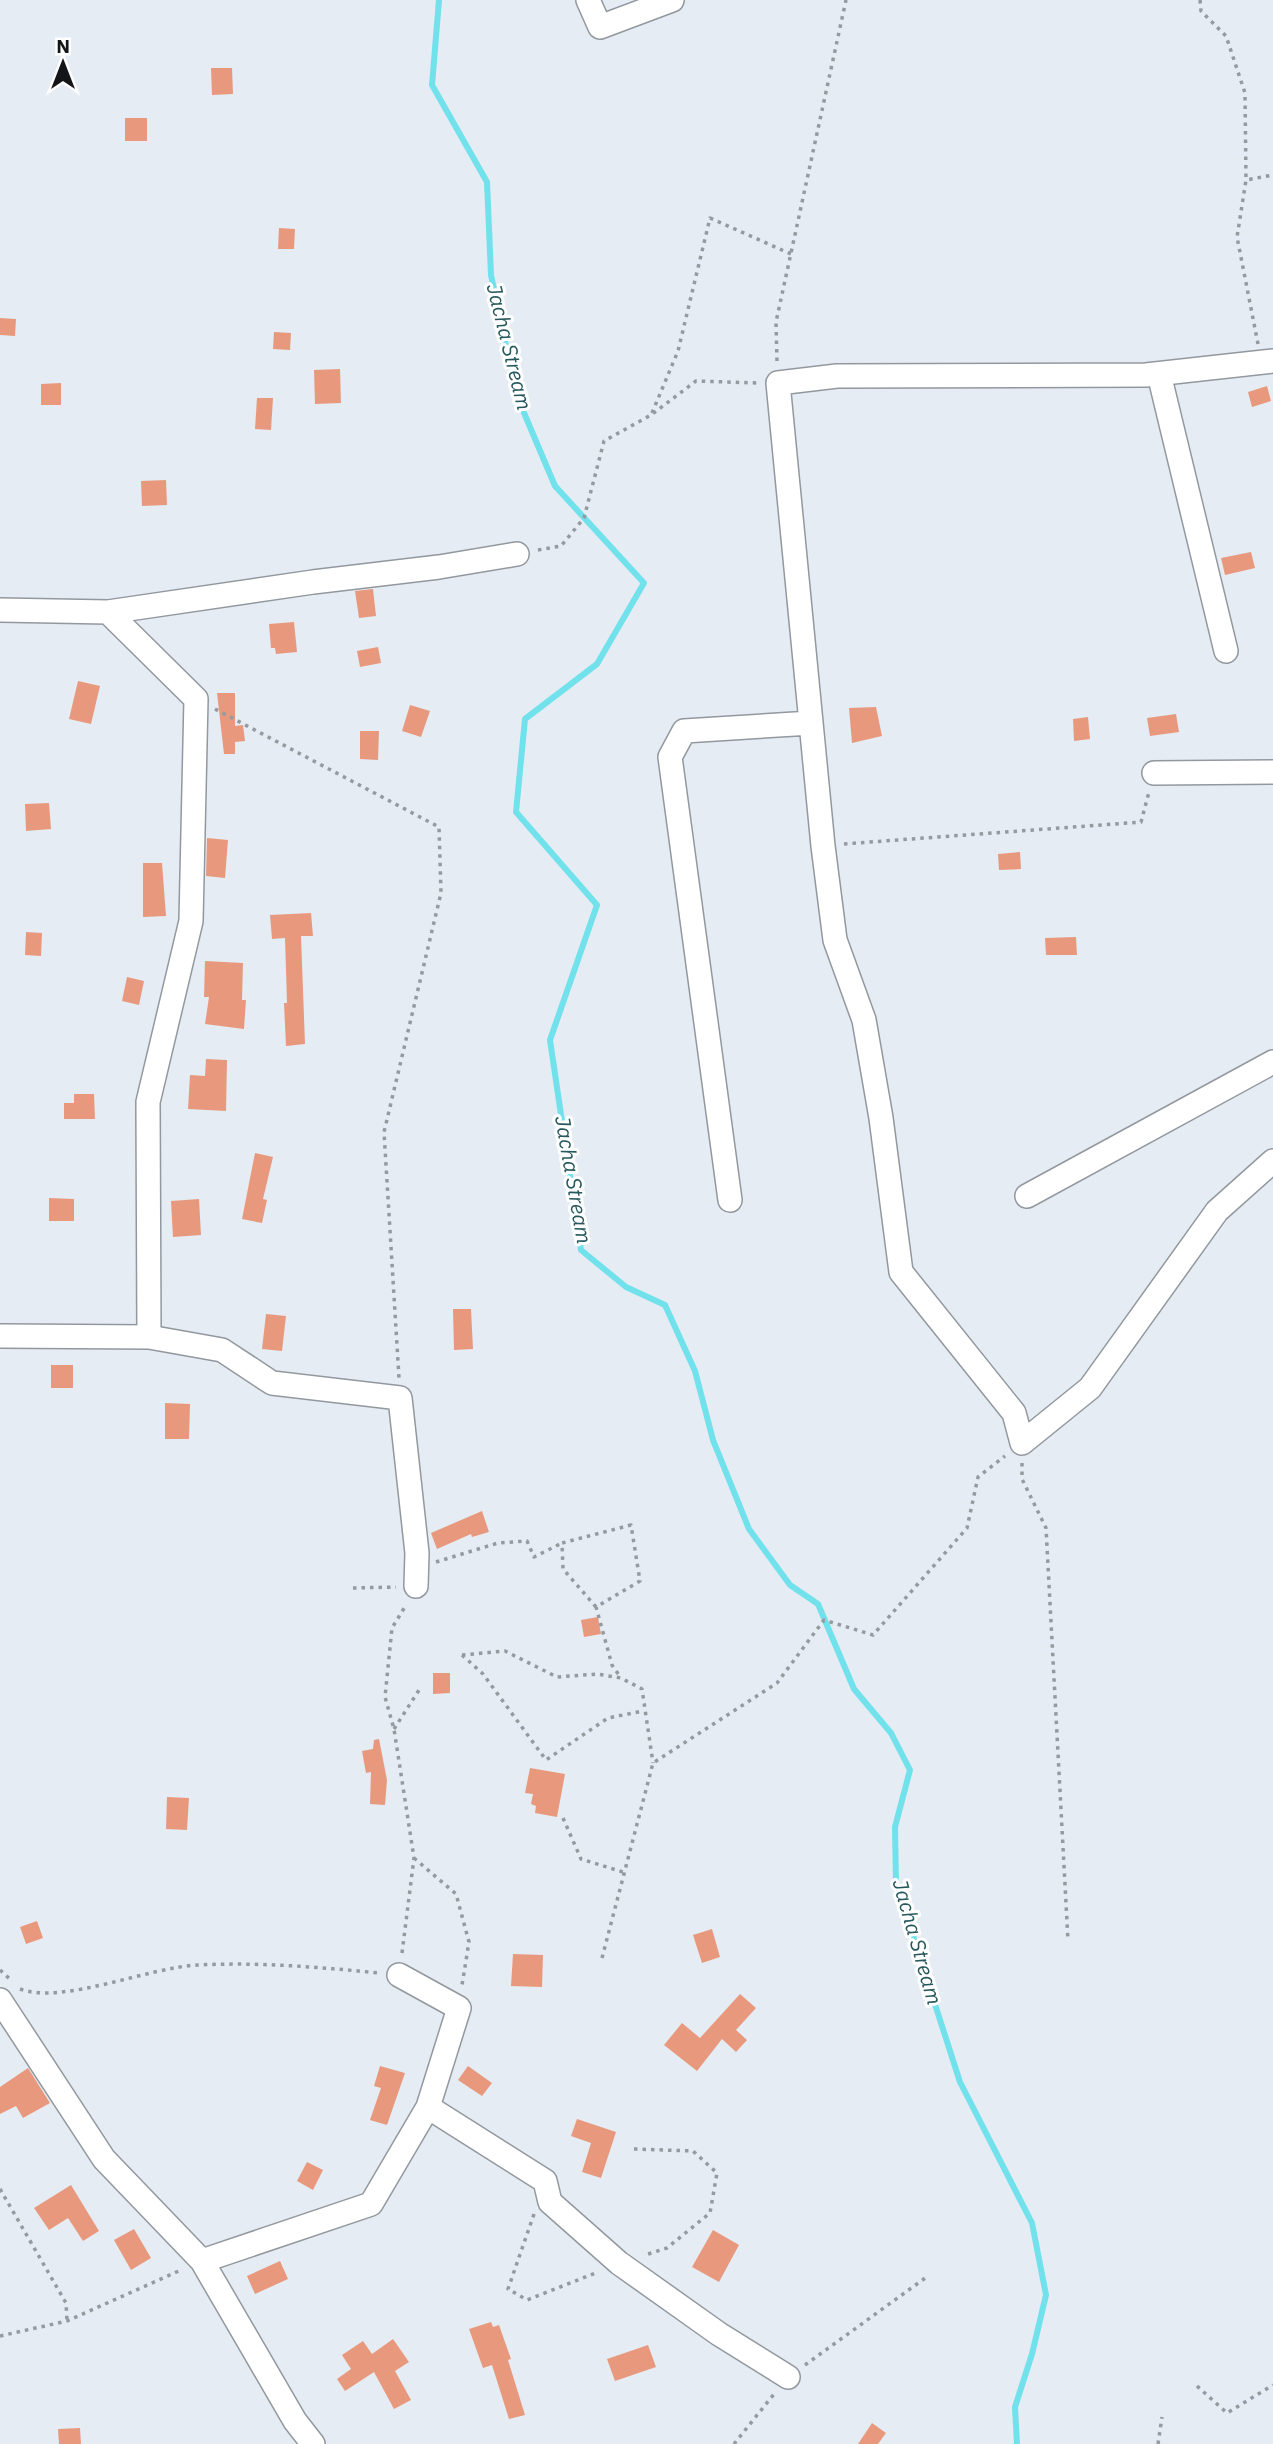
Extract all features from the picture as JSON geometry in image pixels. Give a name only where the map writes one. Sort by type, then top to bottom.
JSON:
[{"type":"street","points":[[588,0],[600,27],[672,0]]},
{"type":"street","points":[[1267,361],[1159,374],[837,376],[778,383],[835,940],[864,1020],[881,1118],[901,1272],[1014,1413],[1022,1443],[1090,1388],[1217,1212],[1273,1161]]},
{"type":"street","points":[[1159,374],[1226,651]]},
{"type":"street","points":[[0,610],[108,612],[313,582],[439,568],[517,554]]},
{"type":"street","points":[[108,612],[196,699],[191,921],[148,1102],[149,1337]]},
{"type":"street","points":[[730,1200],[670,757],[684,732],[811,723]]},
{"type":"street","points":[[1154,773],[1273,772]]},
{"type":"street","points":[[1027,1196],[1273,1062]]},
{"type":"street","points":[[0,1336],[149,1337],[222,1350],[272,1383],[400,1398],[418,1553],[416,1586]]},
{"type":"street","points":[[202,2261],[371,2204],[428,2107],[459,2008],[399,1975]]},
{"type":"street","points":[[0,2000],[104,2159],[202,2261],[295,2421],[313,2444]]},
{"type":"street","points":[[428,2107],[545,2181],[550,2202],[619,2263],[719,2334],[788,2377]]},
{"type":"path","points":[[517,554],[561,546],[584,518],[604,441],[652,415],[696,381],[778,383],[776,322],[846,0]]},
{"type":"path","points":[[1200,0],[1201,11],[1226,36],[1245,93],[1247,180],[1237,237],[1267,361]]},
{"type":"path","points":[[1247,180],[1273,175]]},
{"type":"path","points":[[652,415],[678,351],[710,218],[791,254]]},
{"type":"path","points":[[196,699],[439,827],[441,893],[384,1132],[400,1398]]},
{"type":"path","points":[[824,846],[1141,822],[1154,773]]},
{"type":"path","points":[[653,1763],[777,1683],[824,1620],[873,1635],[967,1528],[978,1477],[1022,1443]]},
{"type":"path","points":[[1022,1443],[1022,1479],[1046,1528],[1068,1941]]},
{"type":"path","points":[[0,1970],[21,1990],[47,1994],[195,1965],[286,1964],[399,1975],[414,1858],[394,1729],[384,1697],[392,1628],[416,1586],[435,1562],[498,1543],[527,1541],[534,1557],[562,1543],[631,1525],[640,1581],[596,1607]]},
{"type":"path","points":[[562,1543],[563,1569],[596,1607],[612,1665],[621,1678]]},
{"type":"path","points":[[353,1588],[416,1586]]},
{"type":"path","points":[[601,1958],[626,1873],[653,1763],[642,1689],[621,1678],[597,1674],[556,1677],[505,1651],[462,1655],[483,1674],[546,1760],[608,1718],[644,1711]]},
{"type":"path","points":[[394,1729],[421,1687]]},
{"type":"path","points":[[563,1818],[581,1859],[626,1873]]},
{"type":"path","points":[[414,1858],[456,1894],[469,1942],[459,2008]]},
{"type":"path","points":[[0,2189],[66,2303],[67,2321]]},
{"type":"path","points":[[0,2336],[67,2321],[202,2261]]},
{"type":"path","points":[[734,2444],[788,2377],[928,2276]]},
{"type":"path","points":[[1197,2386],[1227,2413],[1273,2385]]},
{"type":"path","points":[[1158,2444],[1162,2417]]},
{"type":"building","points":[[211,68],[232,68],[233,94],[212,95]]},
{"type":"building","points":[[125,118],[147,118],[147,141],[125,141]]},
{"type":"building","points":[[279,228],[295,229],[294,249],[278,249]]},
{"type":"building","points":[[0,318],[16,319],[15,336],[0,335]]},
{"type":"building","points":[[274,332],[291,333],[290,350],[273,349]]},
{"type":"building","points":[[340,369],[341,403],[315,404],[314,370]]},
{"type":"building","points":[[61,383],[61,405],[41,405],[41,384]]},
{"type":"building","points":[[1267,386],[1271,401],[1252,407],[1248,392]]},
{"type":"building","points":[[257,398],[273,398],[271,430],[255,429]]},
{"type":"building","points":[[166,480],[167,505],[142,506],[141,481]]},
{"type":"building","points":[[1251,552],[1255,568],[1225,575],[1221,558]]},
{"type":"building","points":[[373,589],[376,616],[359,618],[355,591]]},
{"type":"building","points":[[294,622],[297,652],[276,654],[275,648],[271,648],[269,624]]},
{"type":"building","points":[[378,647],[381,663],[360,667],[357,651]]},
{"type":"building","points":[[78,681],[100,686],[91,724],[69,719]]},
{"type":"building","points":[[217,693],[235,693],[235,726],[243,725],[245,741],[235,742],[235,754],[224,754]]},
{"type":"building","points":[[410,705],[430,711],[421,737],[402,731]]},
{"type":"building","points":[[876,707],[882,736],[852,743],[849,708]]},
{"type":"building","points":[[1176,714],[1179,732],[1150,736],[1147,718]]},
{"type":"building","points":[[1088,717],[1090,739],[1074,741],[1073,719]]},
{"type":"building","points":[[360,731],[379,731],[378,760],[360,759]]},
{"type":"building","points":[[49,803],[51,829],[26,831],[25,804]]},
{"type":"building","points":[[207,838],[228,840],[225,878],[206,876]]},
{"type":"building","points":[[1020,852],[1021,869],[999,870],[998,854]]},
{"type":"building","points":[[143,863],[162,863],[166,916],[143,917]]},
{"type":"building","points":[[311,913],[313,936],[301,936],[305,1044],[286,1046],[285,938],[272,939],[270,915]]},
{"type":"building","points":[[26,932],[42,933],[41,956],[25,955]]},
{"type":"building","points":[[1076,937],[1077,955],[1046,955],[1045,938]]},
{"type":"building","points":[[205,961],[243,963],[242,1000],[246,1000],[244,1029],[205,1024],[209,997],[204,997]]},
{"type":"building","points":[[127,977],[144,981],[139,1005],[122,1001]]},
{"type":"building","points":[[206,1059],[227,1060],[226,1111],[188,1109],[190,1075],[205,1076]]},
{"type":"building","points":[[74,1094],[94,1094],[95,1119],[64,1119],[64,1103],[74,1103]]},
{"type":"building","points":[[255,1153],[273,1157],[263,1199],[267,1200],[262,1223],[242,1219]]},
{"type":"building","points":[[49,1198],[74,1199],[74,1221],[49,1221]]},
{"type":"building","points":[[199,1199],[201,1235],[173,1237],[171,1201]]},
{"type":"building","points":[[453,1309],[471,1309],[473,1349],[454,1350]]},
{"type":"building","points":[[266,1314],[286,1316],[282,1351],[262,1349]]},
{"type":"building","points":[[51,1365],[73,1365],[73,1388],[51,1388]]},
{"type":"building","points":[[165,1403],[190,1404],[189,1439],[165,1439]]},
{"type":"building","points":[[482,1511],[489,1532],[472,1537],[471,1534],[437,1549],[431,1533]]},
{"type":"building","points":[[598,1617],[601,1634],[584,1637],[581,1620]]},
{"type":"building","points":[[433,1673],[450,1673],[450,1693],[433,1694]]},
{"type":"building","points":[[379,1739],[387,1780],[385,1805],[370,1804],[371,1772],[366,1773],[362,1751],[373,1749],[374,1740]]},
{"type":"building","points":[[530,1768],[565,1774],[557,1817],[535,1813],[536,1806],[531,1804],[533,1794],[525,1793]]},
{"type":"building","points":[[167,1797],[189,1798],[187,1830],[166,1829]]},
{"type":"building","points":[[37,1921],[43,1938],[26,1944],[20,1927]]},
{"type":"building","points":[[712,1929],[720,1957],[702,1963],[693,1935]]},
{"type":"building","points":[[513,1954],[543,1955],[542,1987],[511,1986]]},
{"type":"building","points":[[740,1994],[756,2008],[736,2030],[747,2040],[736,2052],[722,2039],[697,2071],[664,2045],[682,2023],[700,2038]]},
{"type":"building","points":[[380,2066],[405,2073],[387,2125],[370,2120],[381,2088],[374,2086]]},
{"type":"building","points":[[468,2066],[492,2083],[482,2096],[458,2080]]},
{"type":"building","points":[[28,2068],[50,2103],[23,2118],[16,2106],[0,2114],[0,2087]]},
{"type":"building","points":[[577,2119],[616,2132],[601,2178],[582,2172],[591,2143],[571,2136]]},
{"type":"building","points":[[307,2162],[323,2170],[313,2190],[297,2181]]},
{"type":"building","points":[[71,2185],[99,2231],[83,2241],[68,2218],[49,2230],[34,2208]]},
{"type":"building","points":[[134,2229],[151,2258],[131,2270],[114,2240]]},
{"type":"building","points":[[713,2230],[739,2245],[719,2282],[692,2267]]},
{"type":"building","points":[[280,2261],[288,2279],[255,2294],[247,2276]]},
{"type":"building","points":[[491,2322],[493,2327],[499,2325],[525,2415],[509,2419],[492,2365],[483,2368],[469,2329]]},
{"type":"building","points":[[393,2339],[409,2362],[395,2371],[411,2400],[394,2409],[374,2372],[345,2391],[337,2379],[351,2369],[342,2355],[363,2341],[372,2354]]},
{"type":"building","points":[[648,2345],[656,2367],[615,2381],[607,2359]]},
{"type":"building","points":[[872,2423],[886,2433],[878,2444],[858,2444]]},
{"type":"building","points":[[80,2428],[81,2444],[59,2444],[58,2429]]},
{"type":"waterway","name":"Jacha Stream","points":[[439,0],[432,85],[487,182],[491,275],[516,394],[555,486],[644,583],[597,664],[525,719],[516,812],[597,905],[550,1040],[581,1250],[626,1287],[665,1305],[695,1371],[713,1440],[749,1529],[790,1585],[818,1604],[854,1689],[891,1733],[910,1770],[895,1827],[896,1883],[960,2082],[1032,2223],[1046,2295],[1032,2354],[1015,2407],[1017,2444]]}]
